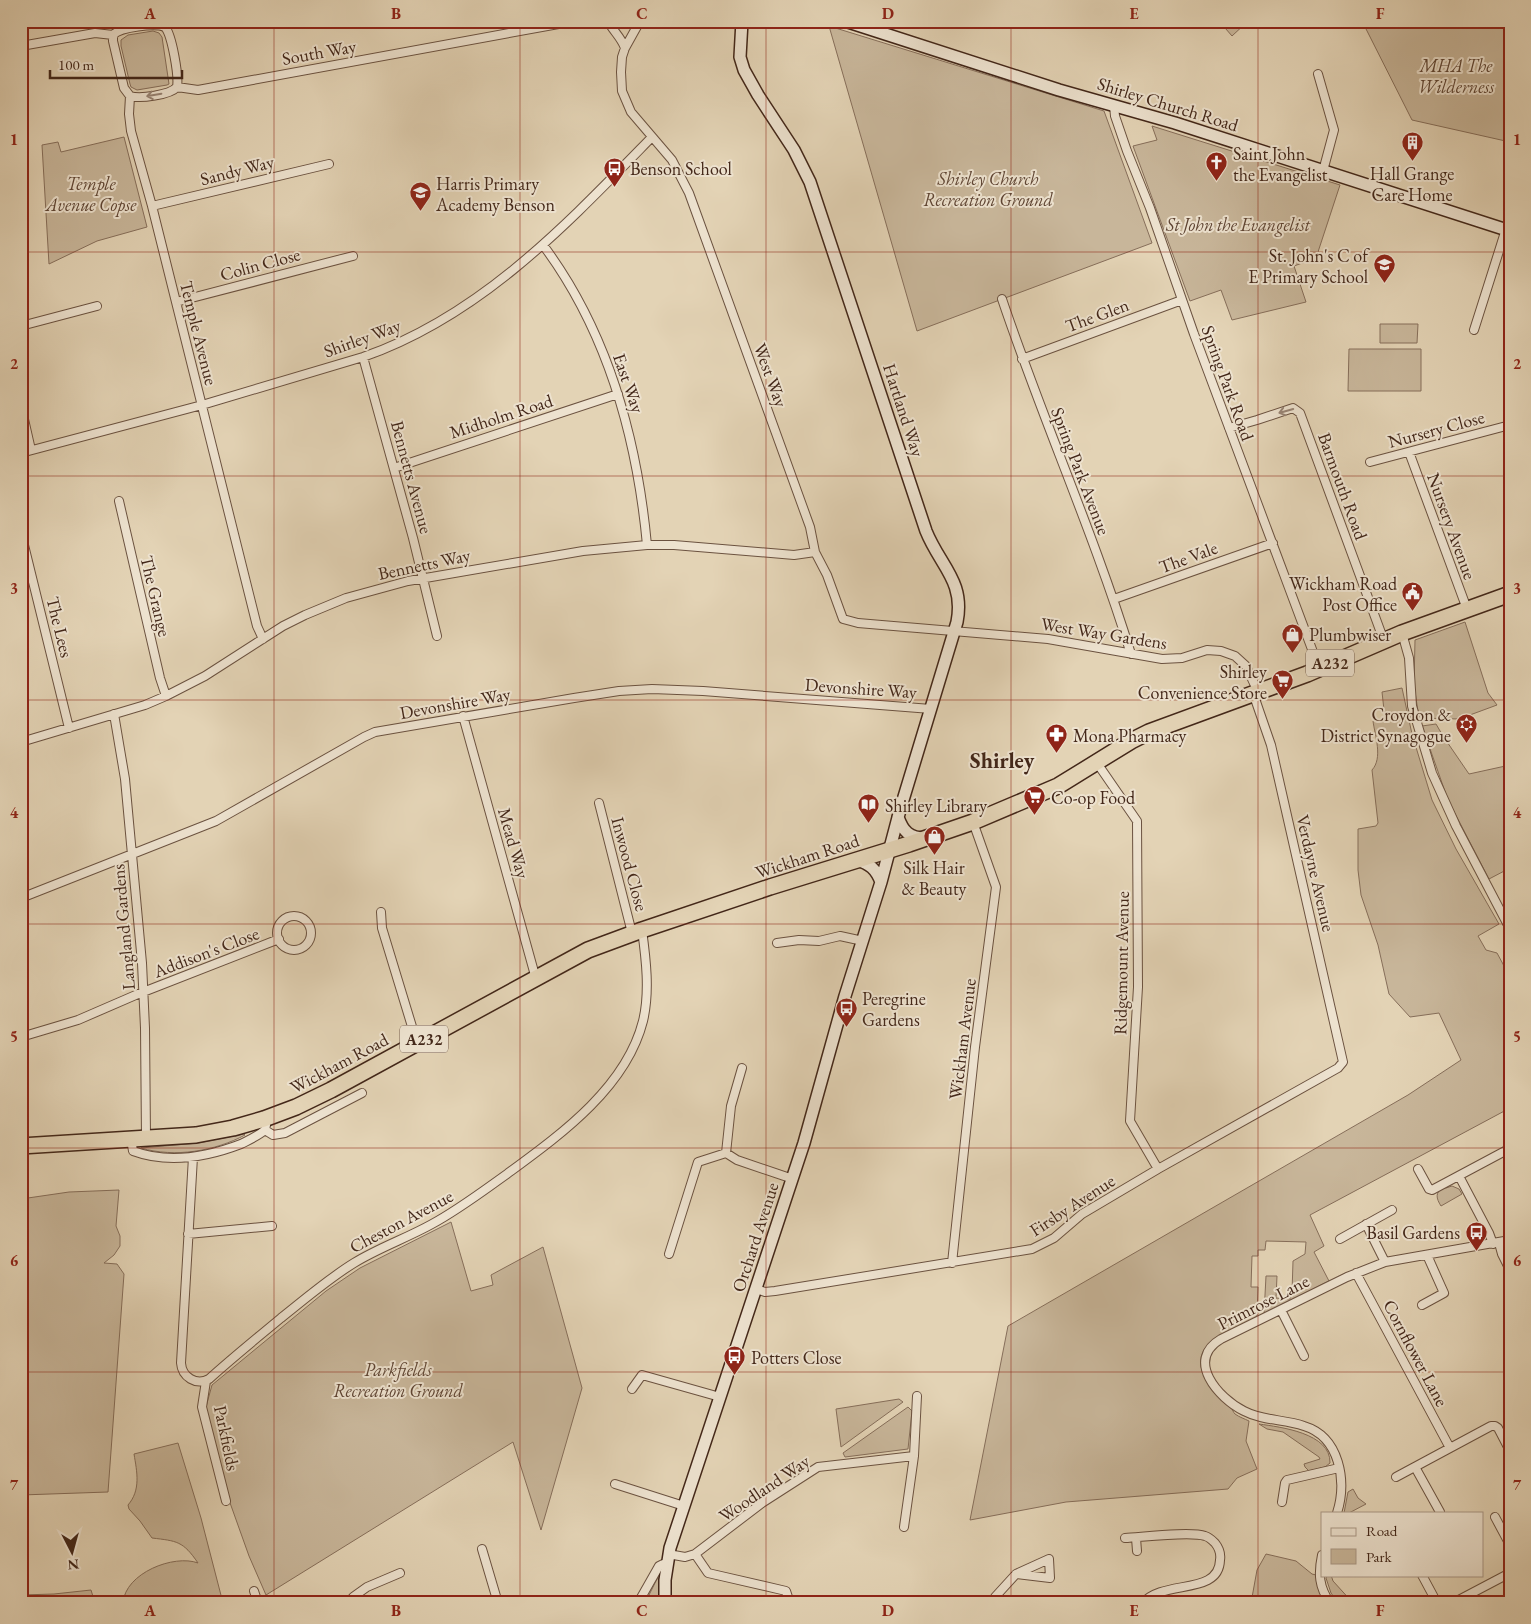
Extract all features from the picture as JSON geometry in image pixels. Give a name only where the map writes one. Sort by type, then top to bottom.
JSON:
[{"type":"highway","name":"Wickham Road","points":[[21,1146],[52,1142],[204,1134],[264,1125],[588,950],[637,932],[973,822],[1051,789],[1149,732],[1319,668],[1384,640],[1510,594]]},
{"type":"street","name":"South Way","points":[[130,96],[140,97],[170,92],[177,87],[198,90],[574,21]]},
{"type":"street","points":[[608,21],[625,48]]},
{"type":"street","name":"West Way","points":[[640,21],[625,48],[621,72],[624,98],[631,112],[672,160],[689,193],[810,527],[815,552],[827,575],[842,616],[846,621],[954,632]]},
{"type":"street","name":"Hartland Way","points":[[742,21],[740,53],[742,66],[758,95],[794,150],[807,175],[926,531],[955,584],[959,606],[954,632],[889,850]]},
{"type":"street","name":"Shirley Church Road","points":[[845,21],[1059,90],[1175,123],[1508,230]]},
{"type":"street","points":[[21,46],[95,33],[113,35],[118,31],[155,24],[166,24],[177,78],[177,87]]},
{"type":"street","name":"Temple Avenue","points":[[113,35],[124,88],[130,96],[129,122],[152,206],[257,626],[263,639]]},
{"type":"street","points":[[1318,74],[1334,130],[1322,170]]},
{"type":"street","name":"Spring Park Road","points":[[1114,106],[1115,116],[1124,142],[1150,208],[1228,428],[1319,668]]},
{"type":"street","name":"Shirley Way","points":[[21,453],[202,405],[364,357],[419,333],[468,304],[543,245],[652,137]]},
{"type":"street","name":"Sandy Way","points":[[152,206],[329,164]]},
{"type":"street","points":[[1474,330],[1508,230]]},
{"type":"street","name":"East Way","points":[[543,245],[584,311],[598,341],[618,394],[634,451],[647,545]]},
{"type":"street","name":"Colin Close","points":[[176,302],[352,256]]},
{"type":"street","name":"Spring Park Avenue","points":[[1002,299],[1022,359],[1114,599],[1132,654]]},
{"type":"street","name":"The Glen","points":[[1022,359],[1182,300]]},
{"type":"street","points":[[21,326],[97,306]]},
{"type":"street","name":"Bennetts Avenue","points":[[364,357],[437,636]]},
{"type":"street","name":"Midholm Road","points":[[394,468],[618,394]]},
{"type":"street","points":[[21,406],[31,450]]},
{"type":"street","name":"Barmouth Road","points":[[1228,428],[1293,408],[1300,412],[1384,640]]},
{"type":"street","name":"Nursery Close","points":[[1370,462],[1510,425]]},
{"type":"street","name":"Nursery Avenue","points":[[1409,452],[1467,609]]},
{"type":"street","name":"The Grange","points":[[119,501],[160,678],[166,696]]},
{"type":"street","name":"The Lees","points":[[21,533],[69,728]]},
{"type":"street","name":"The Vale","points":[[1114,599],[1273,543]]},
{"type":"street","name":"Bennetts Way","points":[[21,742],[166,696],[205,676],[305,615],[376,589],[423,577],[583,551],[647,545],[674,545],[800,555],[815,552]]},
{"type":"street","name":"West Way Gardens","points":[[954,632],[1048,639],[1169,660],[1207,650],[1228,653],[1235,656],[1246,666],[1255,692]]},
{"type":"street","points":[[1402,634],[1409,658],[1413,714],[1434,778],[1456,826],[1510,929]]},
{"type":"street","name":"Devonshire Way","points":[[21,898],[216,821],[370,734],[463,716],[612,692],[652,689],[703,691],[931,709]]},
{"type":"street","name":"Verdayne Avenue","points":[[1255,692],[1272,745],[1343,1062]]},
{"type":"street","name":"Langland Gardens","points":[[114,714],[125,779],[144,992],[146,1138]]},
{"type":"street","name":"Mead Way","points":[[463,716],[536,978]]},
{"type":"street","name":"Ridgemount Avenue","points":[[1097,763],[1136,821],[1138,987],[1130,1120],[1158,1169]]},
{"type":"street","name":"Inwood Close","points":[[599,803],[637,932]]},
{"type":"street","points":[[898,817],[905,832],[912,836],[927,838]]},
{"type":"street","name":"Wickham Avenue","points":[[952,1263],[975,1047],[996,887],[973,822]]},
{"type":"street","name":"Orchard Avenue","points":[[665,1603],[667,1560],[793,1179],[845,996],[882,882],[889,850]]},
{"type":"street","points":[[857,860],[868,864],[878,872],[882,882]]},
{"type":"street","points":[[381,912],[382,928],[417,1043]]},
{"type":"street","name":"Addison's Close","points":[[298,916],[303,918],[310,927],[311,933],[307,943],[298,949],[286,947],[279,939],[278,929],[280,924],[288,917],[298,916]]},
{"type":"street","name":"Cheston Avenue","points":[[206,1381],[331,1278],[356,1262],[451,1213],[544,1147],[588,1109],[606,1090],[622,1066],[638,1035],[643,1020],[646,988],[637,932]]},
{"type":"street","points":[[777,942],[819,941],[840,936],[863,941]]},
{"type":"street","name":"Addison's Close","points":[[21,1037],[78,1020],[279,939]]},
{"type":"street","name":"Firsby Avenue","points":[[756,1289],[765,1292],[775,1291],[1032,1249],[1054,1238],[1082,1214],[1338,1068],[1343,1062]]},
{"type":"street","points":[[726,1153],[731,1106],[742,1068]]},
{"type":"street","name":"Wickham Road","points":[[131,1139],[133,1151],[145,1156],[193,1157],[216,1153],[248,1141],[264,1125],[273,1135],[285,1133],[362,1093]]},
{"type":"street","points":[[1418,1169],[1430,1190],[1507,1150]]},
{"type":"street","points":[[726,1153],[737,1160],[793,1179]]},
{"type":"street","points":[[669,1254],[698,1162],[726,1153]]},
{"type":"street","points":[[193,1157],[181,1366],[182,1371],[190,1379],[198,1382],[206,1381]]},
{"type":"street","points":[[1459,1176],[1510,1270]]},
{"type":"street","points":[[1340,1239],[1392,1210]]},
{"type":"street","points":[[1366,1224],[1385,1262]]},
{"type":"street","points":[[188,1234],[272,1226]]},
{"type":"street","name":"Primrose Lane","points":[[1337,1512],[1342,1487],[1339,1468],[1331,1447],[1315,1431],[1303,1425],[1254,1416],[1238,1408],[1218,1391],[1207,1373],[1206,1356],[1214,1344],[1356,1273],[1385,1262],[1510,1240]]},
{"type":"street","points":[[1422,1305],[1444,1293],[1427,1255]]},
{"type":"street","name":"Cornflower Lane","points":[[1356,1273],[1450,1448]]},
{"type":"street","points":[[1281,1310],[1304,1356]]},
{"type":"street","points":[[632,1389],[642,1375],[720,1397]]},
{"type":"street","name":"Parkfields","points":[[206,1381],[202,1408],[226,1501]]},
{"type":"street","points":[[904,1527],[914,1456],[917,1396]]},
{"type":"street","points":[[1396,1477],[1493,1426],[1498,1428],[1510,1451]]},
{"type":"street","name":"Woodland Way","points":[[695,1554],[762,1503],[818,1467],[914,1456]]},
{"type":"street","points":[[1414,1467],[1440,1512]]},
{"type":"street","points":[[1282,1502],[1287,1480],[1339,1468]]},
{"type":"street","points":[[615,1484],[684,1506]]},
{"type":"street","points":[[1495,1517],[1510,1545]]},
{"type":"street","points":[[1125,1538],[1206,1536],[1216,1544],[1220,1553],[1219,1568],[1216,1574],[1208,1581],[1157,1592],[1143,1603]]},
{"type":"street","points":[[1136,1538],[1137,1551]]},
{"type":"street","points":[[482,1549],[498,1603]]},
{"type":"street","points":[[638,1603],[658,1566],[667,1560],[695,1554],[708,1573],[786,1591],[790,1603]]},
{"type":"street","points":[[1321,1561],[1320,1580],[1324,1593],[1330,1603]]},
{"type":"street","points":[[354,1603],[353,1597],[367,1587],[400,1573]]},
{"type":"street","points":[[994,1603],[995,1597],[1016,1574]]},
{"type":"street","points":[[1453,1603],[1509,1574]]},
{"type":"street","points":[[1423,1576],[1437,1603]]},
{"type":"street","points":[[254,1591],[258,1603]]},
{"type":"green space","points":[[1219,21],[1246,21],[1247,22],[1232,36]]},
{"type":"green space","name":"MHA The Wilderness","points":[[1362,21],[1509,21],[1510,142],[1412,120]]},
{"type":"green space","name":"Shirley Church Recreation Ground","points":[[829,26],[1104,111],[1152,243],[917,331]]},
{"type":"green space","points":[[153,31],[159,33],[162,37],[169,84],[137,90],[131,87],[130,84],[121,40],[128,35]]},
{"type":"green space","name":"St John the Evangelist","points":[[1152,126],[1340,185],[1316,258],[1294,266],[1306,302],[1232,320],[1221,290],[1190,301],[1133,146],[1157,140]]},
{"type":"green space","name":"Temple Avenue Copse","points":[[124,137],[147,227],[97,241],[49,264],[42,145],[58,142],[61,152]]},
{"type":"green space","points":[[1380,324],[1418,324],[1417,343],[1380,343]]},
{"type":"green space","points":[[1349,349],[1421,349],[1421,391],[1348,391]]},
{"type":"green space","points":[[1465,622],[1488,693],[1497,705],[1459,719],[1419,718],[1414,685],[1415,640]]},
{"type":"green space","points":[[1402,688],[1412,734],[1432,800],[1456,849],[1499,924],[1478,936],[1486,950],[1497,953],[1510,977],[1510,1108],[1310,1215],[1324,1246],[1314,1252],[1329,1281],[1264,1314],[1266,1276],[1277,1276],[1276,1298],[1290,1299],[1290,1294],[1292,1293],[1293,1261],[1305,1254],[1306,1242],[1266,1241],[1265,1250],[1258,1250],[1258,1256],[1252,1256],[1251,1287],[1258,1287],[1257,1316],[1215,1339],[1203,1352],[1201,1360],[1202,1369],[1211,1386],[1235,1414],[1249,1421],[1246,1441],[1257,1469],[1237,1478],[1228,1489],[1066,1502],[970,1520],[1008,1326],[1408,1095],[1461,1060],[1439,1013],[1410,1017],[1389,994],[1378,945],[1361,895],[1358,870],[1358,829],[1376,826],[1378,823],[1372,770],[1378,753],[1373,721],[1385,719],[1382,692]]},
{"type":"green space","points":[[1436,724],[1469,774],[1510,765],[1510,868],[1489,879],[1448,800],[1422,726]]},
{"type":"green space","points":[[244,1134],[233,1141],[208,1149],[194,1151],[167,1152],[141,1148],[198,1143]]},
{"type":"green space","points":[[1452,1186],[1459,1189],[1462,1194],[1441,1206],[1437,1198],[1439,1191],[1443,1187]]},
{"type":"green space","points":[[119,1190],[116,1226],[120,1236],[120,1246],[114,1255],[104,1263],[117,1264],[124,1274],[108,1492],[21,1495],[21,1199],[69,1192]]},
{"type":"green space","name":"Parkfields Recreation Ground","points":[[451,1222],[471,1291],[493,1285],[491,1275],[543,1247],[582,1388],[541,1530],[513,1442],[266,1595],[249,1556],[229,1500],[206,1407],[212,1385],[326,1291],[360,1268]]},
{"type":"green space","points":[[899,1399],[903,1402],[841,1447],[836,1409]]},
{"type":"green space","points":[[908,1407],[912,1411],[908,1449],[845,1457],[843,1453]]},
{"type":"green space","points":[[1259,1424],[1303,1433],[1314,1438],[1328,1453],[1330,1463],[1325,1467],[1309,1471],[1304,1464],[1320,1459],[1319,1457],[1283,1432],[1267,1429]]},
{"type":"green space","points":[[178,1443],[201,1518],[223,1603],[123,1603],[126,1592],[132,1583],[152,1568],[176,1561],[198,1563],[188,1550],[179,1543],[152,1538],[129,1509],[128,1505],[135,1493],[137,1481],[134,1454]]},
{"type":"green space","points":[[1353,1489],[1358,1498],[1366,1504],[1351,1512],[1344,1512],[1348,1492]]},
{"type":"green space","points":[[1266,1554],[1296,1561],[1316,1575],[1325,1603],[1251,1603],[1257,1570]]},
{"type":"green space","points":[[1331,1576],[1333,1581],[1353,1603],[1338,1603],[1331,1593],[1326,1578]]},
{"type":"green space","points":[[660,1577],[658,1603],[645,1603],[657,1579]]},
{"type":"green space","points":[[91,1590],[95,1603],[21,1603],[21,1595]]},
{"type":"place","name":"Hall Grange Care Home","points":[[1412,162]]},
{"type":"place","name":"Saint John the Evangelist","points":[[1217,182]]},
{"type":"place","name":"Benson School","points":[[614,187]]},
{"type":"place","name":"Harris Primary Academy Benson","points":[[420,212]]},
{"type":"place","name":"St. John's C of E Primary School","points":[[1384,284]]},
{"type":"place","name":"Wickham Road Post Office","points":[[1413,612]]},
{"type":"place","name":"Plumbwiser","points":[[1293,653]]},
{"type":"place","name":"Shirley Convenience Store","points":[[1283,700]]},
{"type":"place","name":"Croydon & District Synagogue","points":[[1467,743]]},
{"type":"place","name":"Mona Pharmacy","points":[[1057,754]]},
{"type":"place","name":"Co-op Food","points":[[1035,816]]},
{"type":"place","name":"Shirley Library","points":[[869,824]]},
{"type":"place","name":"Silk Hair & Beauty","points":[[934,856]]},
{"type":"place","name":"Peregrine Gardens","points":[[846,1027]]},
{"type":"place","name":"Basil Gardens","points":[[1476,1251]]},
{"type":"place","name":"Potters Close","points":[[735,1376]]},
{"type":"district","name":"Shirley","points":[[1002,760]]}]
